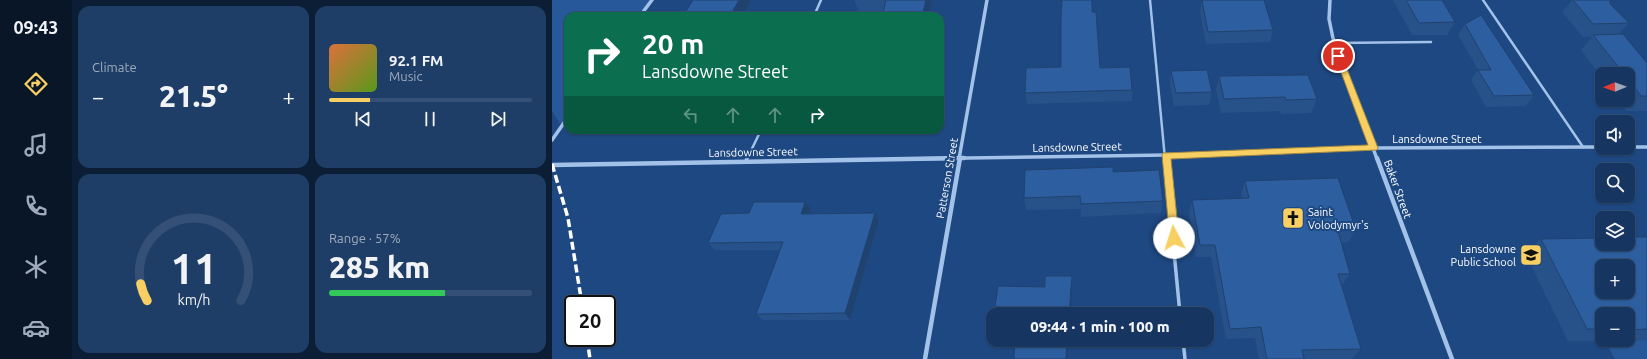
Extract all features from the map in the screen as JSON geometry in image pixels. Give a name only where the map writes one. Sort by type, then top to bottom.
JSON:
[{"type":"street","points":[[643,12],[652,0]]},
{"type":"street","name":"Patterson Street","points":[[925,359],[987,0]]},
{"type":"street","name":"Baker Street","points":[[1330,0],[1329,20],[1334,43],[1452,359]]},
{"type":"street","points":[[552,140],[564,123]]},
{"type":"street","name":"Lansdowne Street","points":[[552,165],[1166,155],[1374,148],[1595,147]]},
{"type":"street","points":[[1635,147],[1647,147]]},
{"type":"lane","points":[[816,12],[821,0]]},
{"type":"lane","points":[[1150,0],[1179,307]]},
{"type":"lane","points":[[1483,0],[1583,147]]},
{"type":"lane","points":[[1334,43],[1431,42]]},
{"type":"lane","points":[[746,162],[759,134]]},
{"type":"lane","points":[[1184,347],[1185,359]]},
{"type":"shaded area","points":[[552,0],[653,0],[645,12],[564,12],[563,128],[552,111]]},
{"type":"shaded area","points":[[1635,340],[1647,340],[1647,359],[1615,359],[1608,347],[1635,347]]},
{"type":"building","points":[[693,0],[739,0],[732,12],[686,12]]},
{"type":"building","points":[[886,0],[926,0],[923,12],[883,12]]},
{"type":"building","points":[[1062,0],[1092,0],[1092,12],[1096,12],[1100,68],[1130,67],[1132,90],[1025,93],[1026,68],[1061,67]]},
{"type":"building","points":[[1202,0],[1264,0],[1273,30],[1208,32]]},
{"type":"building","points":[[1406,0],[1442,0],[1455,22],[1419,23]]},
{"type":"building","points":[[1573,0],[1610,0],[1610,4],[1629,23],[1593,24]]},
{"type":"building","points":[[1481,15],[1534,95],[1494,96],[1478,70],[1491,70],[1465,24]]},
{"type":"building","points":[[1623,34],[1647,63],[1647,96],[1641,96],[1635,88],[1635,67],[1618,67],[1593,35]]},
{"type":"building","points":[[1207,70],[1212,92],[1176,93],[1171,71]]},
{"type":"building","points":[[1308,75],[1317,99],[1286,100],[1285,97],[1224,99],[1219,76]]},
{"type":"building","points":[[1113,167],[1113,172],[1159,170],[1163,201],[1081,204],[1080,196],[1024,198],[1025,170]]},
{"type":"building","points":[[1338,178],[1356,230],[1338,231],[1350,274],[1338,274],[1361,349],[1302,350],[1304,359],[1267,359],[1261,327],[1230,329],[1215,245],[1200,245],[1192,200],[1249,198],[1245,181]]},
{"type":"building","points":[[754,202],[805,202],[801,214],[875,213],[845,313],[756,314],[783,242],[708,243],[721,214],[749,213]]},
{"type":"building","points":[[1635,237],[1647,237],[1647,329],[1635,330],[1635,307],[1595,307],[1595,329],[1587,329],[1541,239],[1595,238],[1595,251],[1635,251]]},
{"type":"building","points":[[1045,276],[1072,276],[1069,307],[995,307],[998,286],[1045,287]]},
{"type":"building","points":[[1015,347],[1067,347],[1066,359],[1014,359]]},
{"type":"railway","points":[[552,164],[568,218],[581,295]]},
{"type":"railway","points":[[588,347],[590,359]]},
{"type":"place","name":"Saint Volodymyr's","points":[[1293,218]]},
{"type":"place","name":"Lansdowne Public School","points":[[1531,255]]},
{"type":"route","points":[[1174,238],[1166,155],[1374,148],[1338,56]]}]
